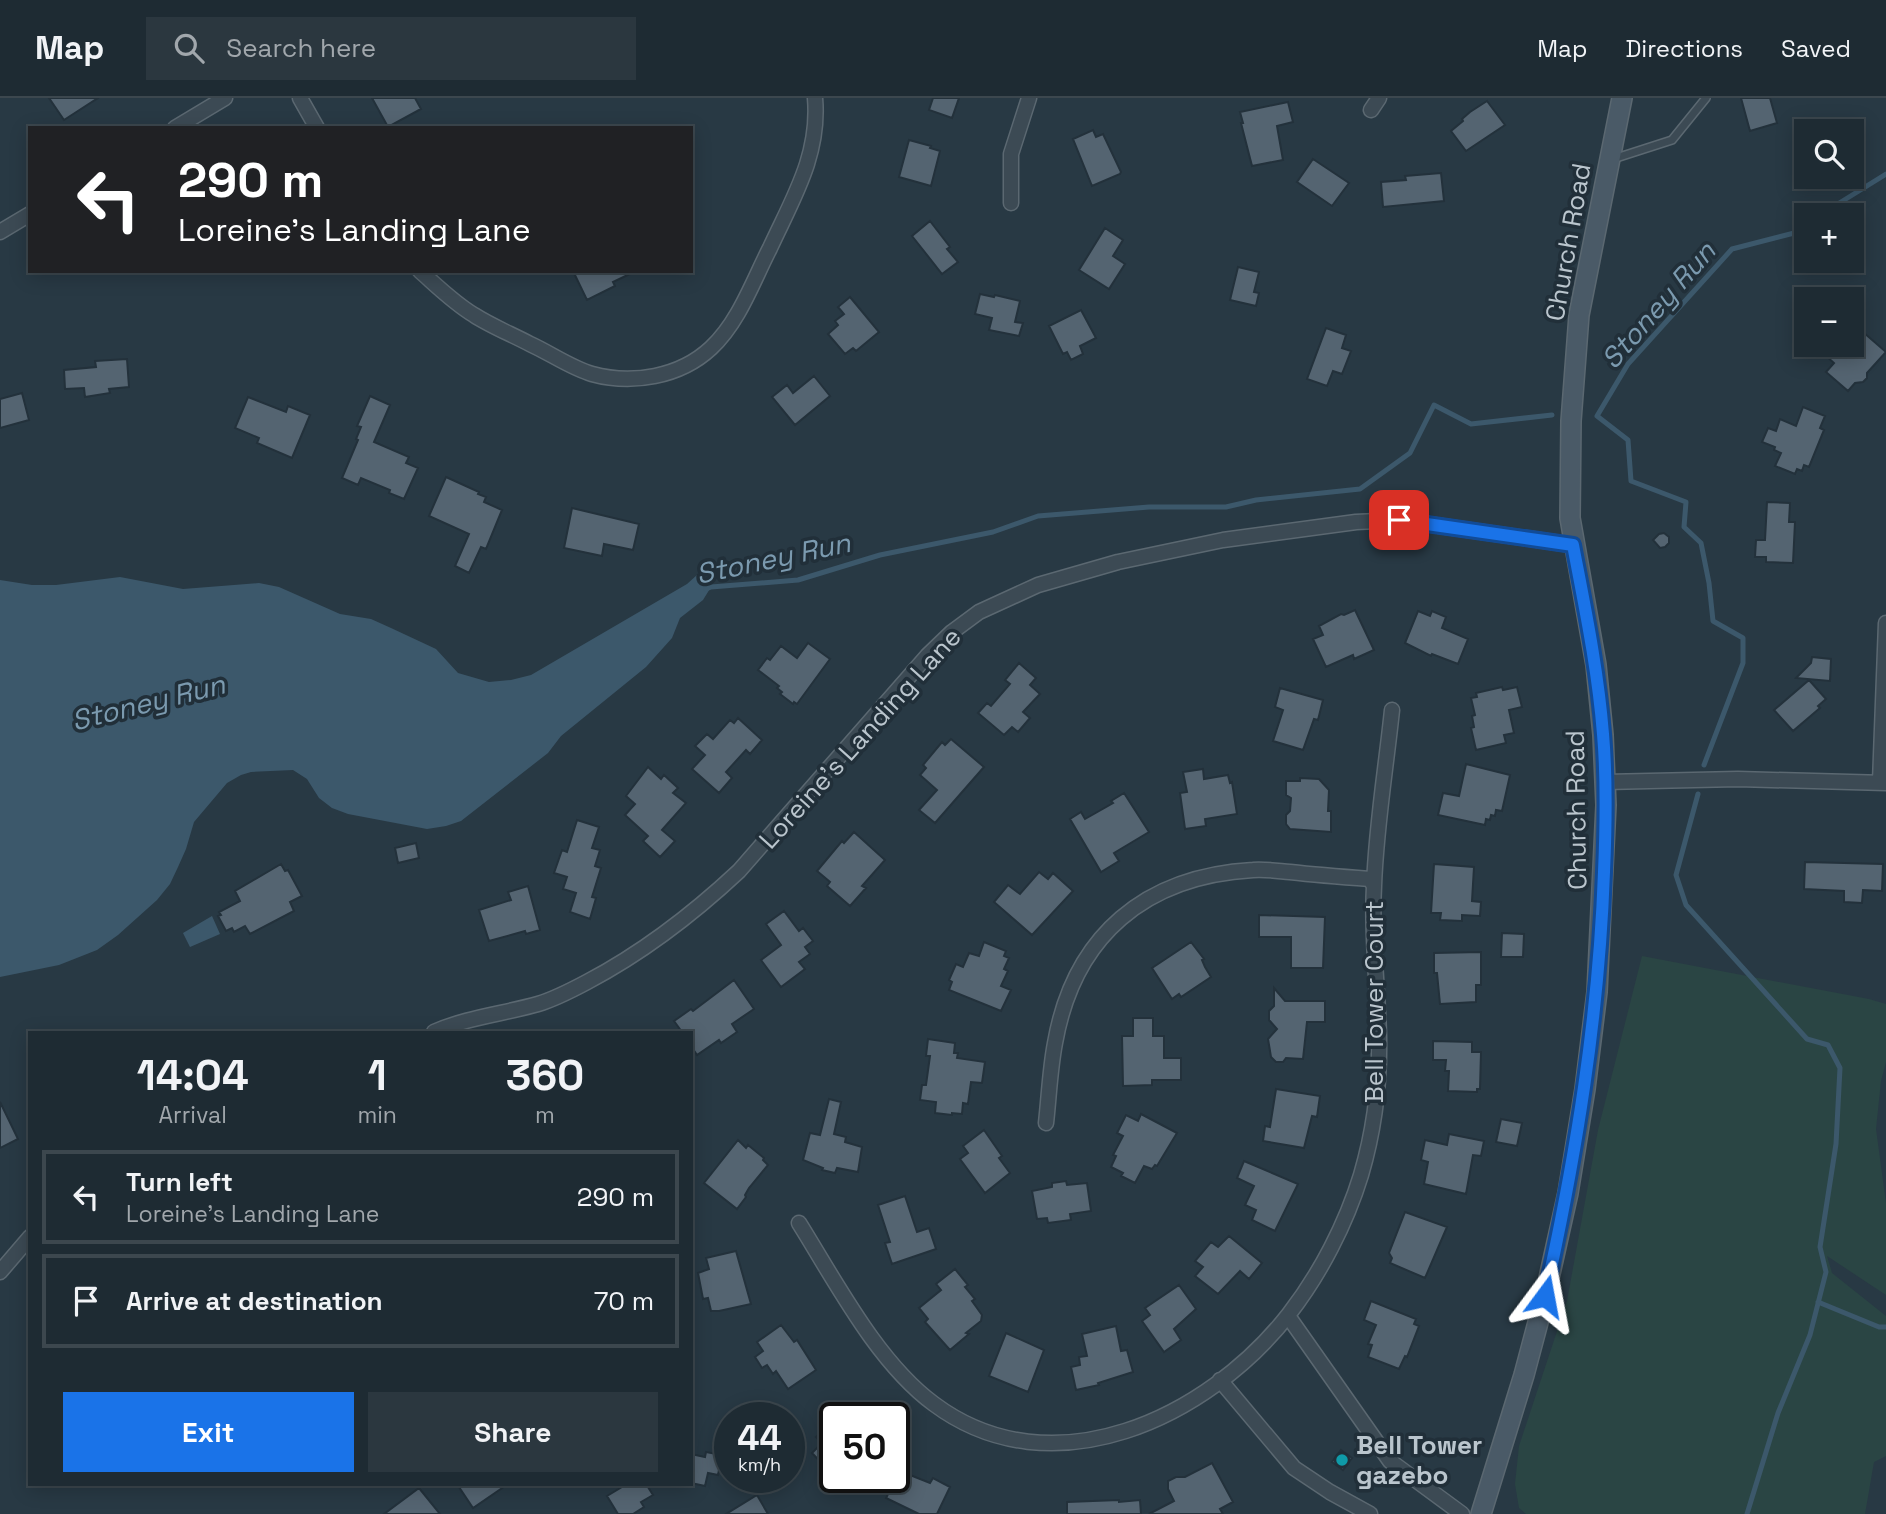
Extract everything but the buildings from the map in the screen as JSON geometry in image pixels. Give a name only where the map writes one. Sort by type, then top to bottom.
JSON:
[{"type":"main road","name":"Church Road","points":[[1481,1514],[1524,1375],[1545,1296],[1583,1102],[1597,992],[1605,782],[1596,665],[1570,517],[1571,435],[1579,316],[1622,98]]},
{"type":"street","points":[[178,126],[225,98]]},
{"type":"street","points":[[300,98],[316,126]]},
{"type":"street","points":[[422,273],[473,314],[591,373],[636,379],[661,375],[682,367],[712,347],[730,326],[749,290],[811,156],[815,137],[815,98]]},
{"type":"street","points":[[1011,202],[1011,154],[1030,98]]},
{"type":"street","points":[[0,232],[28,215]]},
{"type":"street","name":"Loreine's Landing Lane","points":[[437,1031],[456,1023],[540,1004],[650,946],[707,901],[739,871],[927,656],[952,632],[979,612],[1010,596],[1118,562],[1183,548],[1234,538],[1356,522],[1399,520],[1573,545]]},
{"type":"street","points":[[1605,782],[1738,779],[1883,782],[1886,623]]},
{"type":"street","name":"Bell Tower Court","points":[[799,1223],[893,1366],[936,1406],[992,1434],[1021,1441],[1056,1444],[1087,1442],[1116,1436],[1175,1410],[1220,1380],[1254,1352],[1288,1316],[1318,1271],[1344,1220],[1361,1175],[1373,1119],[1378,1078],[1374,886],[1392,710]]},
{"type":"street","points":[[1046,1123],[1055,1042],[1072,983],[1100,937],[1131,909],[1167,888],[1208,874],[1256,869],[1370,879],[1374,886]]},
{"type":"street","points":[[0,1272],[28,1239]]},
{"type":"street","points":[[1288,1316],[1390,1461],[1462,1514]]},
{"type":"street","points":[[1220,1380],[1294,1468],[1370,1514]]},
{"type":"lane","points":[[1609,160],[1672,140],[1706,98]]},
{"type":"green space","points":[[1642,956],[1886,1004],[1886,1062],[1881,1081],[1876,1129],[1886,1203],[1886,1295],[1827,1256],[1832,1273],[1886,1316],[1886,1456],[1874,1462],[1865,1514],[1526,1514],[1519,1508],[1515,1484],[1519,1446],[1567,1301],[1598,1130]]},
{"type":"water","points":[[697,575],[707,577],[711,587],[703,600],[680,618],[672,638],[646,667],[561,736],[548,753],[461,821],[427,829],[348,814],[332,808],[319,798],[307,779],[293,770],[241,775],[227,783],[194,822],[186,849],[170,884],[157,900],[118,935],[97,950],[59,965],[0,977],[0,580],[32,585],[56,585],[120,577],[183,589],[259,583],[279,587],[340,614],[371,619],[391,628],[436,649],[458,673],[489,682],[531,675],[687,584]]},
{"type":"water","points":[[212,916],[220,934],[190,947],[183,933]]},
{"type":"waterway","name":"Stoney Run","points":[[1839,203],[1886,174]]},
{"type":"waterway","points":[[1704,765],[1743,663],[1743,638],[1713,621],[1701,543],[1684,527],[1686,502],[1631,481],[1628,440],[1597,416],[1628,364],[1732,249],[1794,233]]},
{"type":"waterway","name":"Stoney Run","points":[[706,589],[798,580],[880,555],[993,532],[1038,516],[1149,507],[1226,507],[1256,500],[1360,489],[1410,453],[1434,405],[1471,424],[1552,415]]},
{"type":"waterway","points":[[1698,794],[1676,875],[1686,905],[1807,1039],[1828,1045],[1840,1068],[1836,1144],[1820,1247],[1826,1272],[1810,1335],[1778,1413],[1747,1514]]},
{"type":"waterway","points":[[1818,1302],[1879,1327],[1886,1327]]},
{"type":"place","name":"Bell Tower gazebo","points":[[1342,1460]]},
{"type":"route","points":[[1399,520],[1573,545],[1596,665],[1606,805],[1603,912],[1597,992],[1572,1167],[1545,1296]]}]
